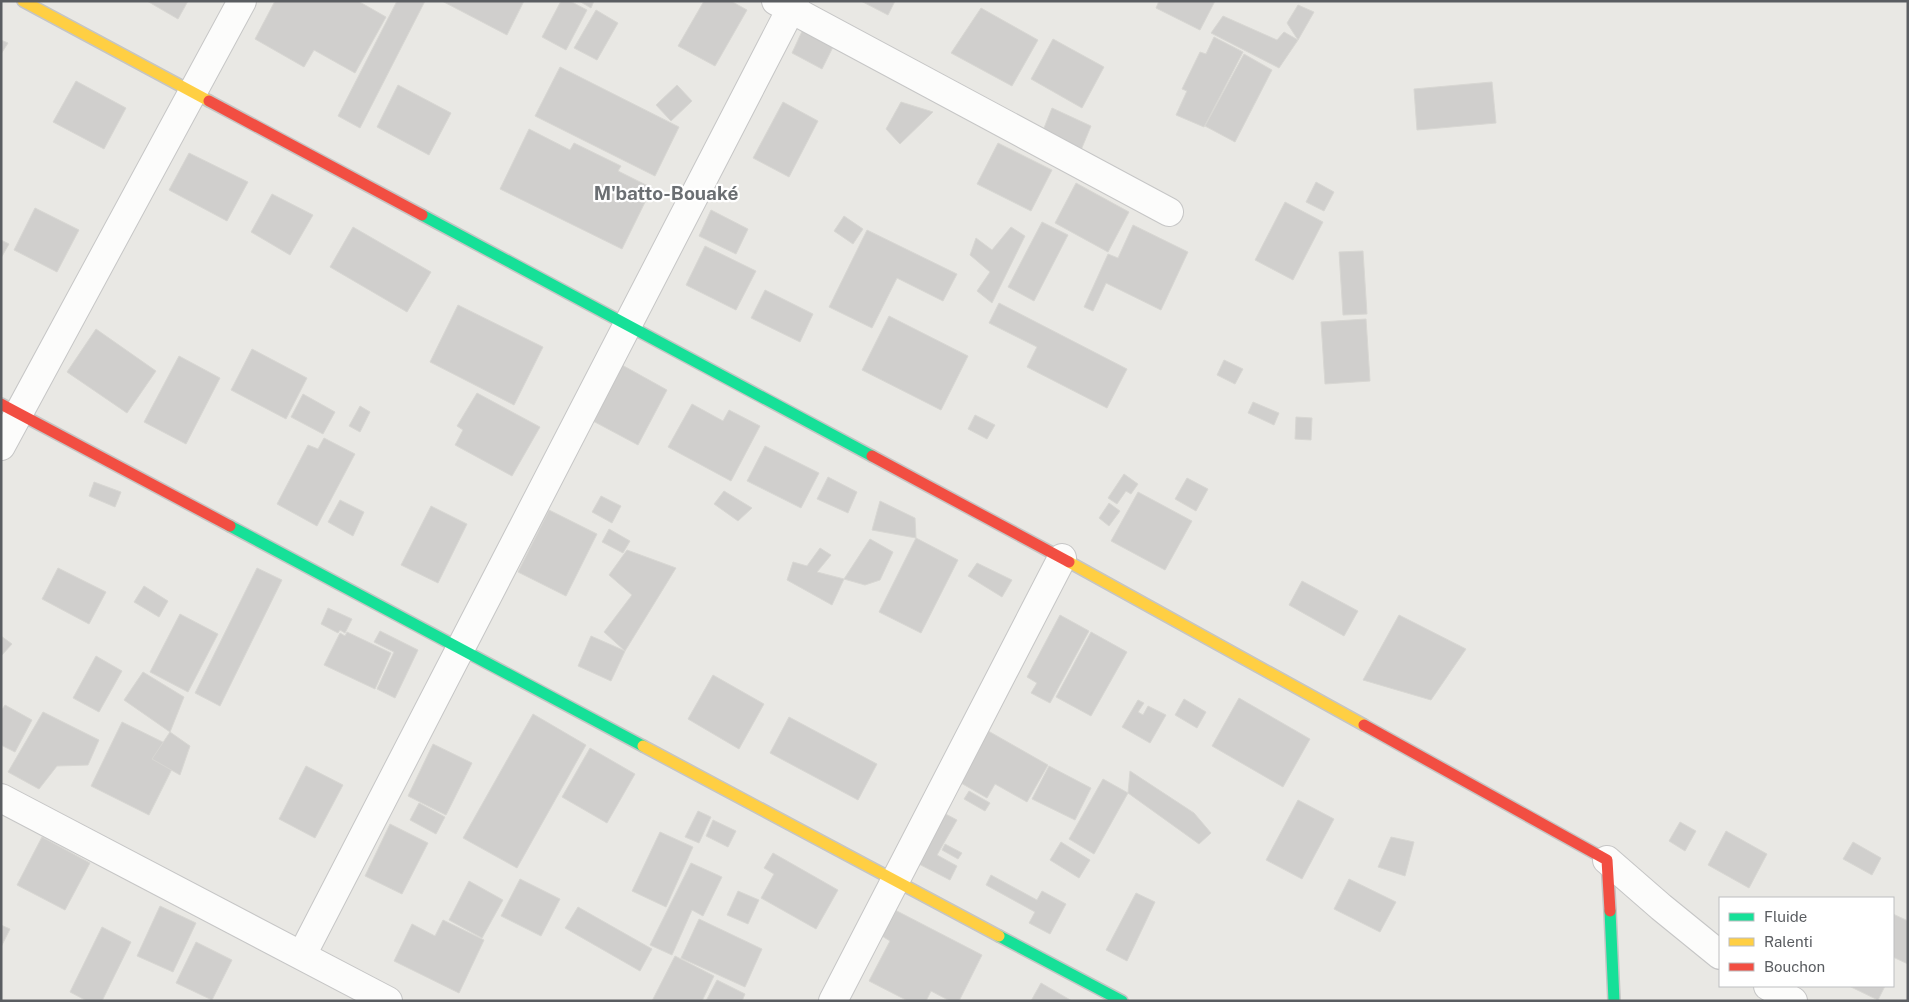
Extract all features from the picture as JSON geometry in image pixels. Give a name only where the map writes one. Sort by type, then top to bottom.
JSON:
[{"type":"street","points":[[23,1],[1062,558],[1607,860],[1661,908],[1719,954]]},
{"type":"street","points":[[1,446],[10,409],[193,93],[242,1]]},
{"type":"street","points":[[302,956],[628,326],[787,4],[1169,212]]},
{"type":"street","points":[[10,409],[1122,1001]]},
{"type":"street","points":[[833,1001],[1062,558]]},
{"type":"street","points":[[1,798],[388,1001]]},
{"type":"street","points":[[1607,860],[1614,1001]]},
{"type":"street","points":[[1770,987],[1793,1001]]},
{"type":"building","points":[[147,1],[188,1],[178,19]]},
{"type":"building","points":[[275,1],[358,1],[386,17],[355,73],[314,50],[304,67],[255,39]]},
{"type":"building","points":[[397,1],[425,1],[360,128],[338,116]]},
{"type":"building","points":[[442,1],[524,1],[507,35]]},
{"type":"building","points":[[561,1],[570,1],[587,10],[566,50],[542,37]]},
{"type":"building","points":[[579,1],[594,1],[591,8]]},
{"type":"building","points":[[704,1],[731,1],[747,10],[715,66],[678,46]]},
{"type":"building","points":[[861,1],[895,1],[888,15]]},
{"type":"building","points":[[1159,1],[1215,1],[1200,30],[1156,8]]},
{"type":"building","points":[[1298,5],[1314,12],[1298,40],[1287,23]]},
{"type":"building","points":[[981,8],[1038,40],[1012,86],[951,53]]},
{"type":"building","points":[[596,10],[618,23],[597,60],[574,48]]},
{"type":"building","points":[[1223,16],[1277,40],[1284,32],[1298,40],[1279,68],[1211,33]]},
{"type":"building","points":[[804,27],[835,43],[822,69],[792,53]]},
{"type":"building","points":[[1214,37],[1243,52],[1204,127],[1176,115],[1187,91],[1182,89],[1200,52],[1206,54]]},
{"type":"building","points":[[1053,39],[1104,67],[1082,108],[1031,79]]},
{"type":"building","points":[[1,40],[8,43],[1,54]]},
{"type":"building","points":[[1244,54],[1272,70],[1235,142],[1205,126]]},
{"type":"building","points":[[560,67],[679,127],[655,176],[535,116]]},
{"type":"building","points":[[76,81],[126,108],[104,149],[53,122]]},
{"type":"building","points":[[1492,82],[1496,123],[1417,130],[1414,89]]},
{"type":"building","points":[[398,85],[451,113],[429,155],[377,127]]},
{"type":"building","points":[[677,85],[692,101],[671,121],[656,105]]},
{"type":"building","points":[[783,102],[818,121],[789,177],[753,158]]},
{"type":"building","points":[[901,102],[933,112],[900,144],[886,129]]},
{"type":"building","points":[[1052,108],[1091,126],[1081,150],[1042,133]]},
{"type":"building","points":[[529,129],[570,150],[574,143],[621,166],[618,171],[652,188],[622,249],[500,189]]},
{"type":"building","points":[[998,143],[1052,170],[1031,211],[977,184]]},
{"type":"building","points":[[189,153],[248,182],[227,221],[169,190]]},
{"type":"building","points":[[1316,182],[1334,192],[1324,211],[1306,202]]},
{"type":"building","points":[[1076,183],[1129,212],[1108,252],[1055,223]]},
{"type":"building","points":[[272,194],[313,215],[290,255],[251,232]]},
{"type":"building","points":[[1285,202],[1323,222],[1293,280],[1255,260]]},
{"type":"building","points":[[35,208],[79,230],[57,272],[14,250]]},
{"type":"building","points":[[711,210],[748,229],[736,254],[699,236]]},
{"type":"building","points":[[844,216],[863,229],[853,244],[834,231]]},
{"type":"building","points":[[1042,222],[1068,235],[1034,301],[1008,287]]},
{"type":"building","points":[[1133,225],[1188,252],[1161,310],[1106,283],[1093,311],[1084,307],[1108,254],[1118,258]]},
{"type":"building","points":[[353,227],[431,272],[407,312],[330,267]]},
{"type":"building","points":[[1011,227],[1025,236],[992,303],[977,291],[990,272],[970,255],[976,238],[992,250]]},
{"type":"building","points":[[867,230],[957,274],[943,301],[897,278],[872,328],[829,307]]},
{"type":"building","points":[[1,240],[9,244],[1,258]]},
{"type":"building","points":[[705,246],[756,271],[736,310],[686,285]]},
{"type":"building","points":[[1363,251],[1367,314],[1343,315],[1339,252]]},
{"type":"building","points":[[765,290],[813,314],[800,342],[751,318]]},
{"type":"building","points":[[999,303],[1127,369],[1107,408],[1027,367],[1037,347],[989,323]]},
{"type":"building","points":[[458,305],[543,347],[514,405],[430,362]]},
{"type":"building","points":[[889,316],[968,356],[941,410],[862,370]]},
{"type":"building","points":[[1366,319],[1370,381],[1325,384],[1321,322]]},
{"type":"building","points":[[96,329],[156,371],[127,413],[67,372]]},
{"type":"building","points":[[252,349],[307,378],[286,419],[231,390]]},
{"type":"building","points":[[179,356],[220,378],[186,444],[144,422]]},
{"type":"building","points":[[1224,360],[1243,369],[1235,384],[1217,375]]},
{"type":"building","points":[[622,365],[667,390],[638,445],[593,421]]},
{"type":"building","points":[[477,393],[540,427],[512,476],[455,445],[463,430],[457,426]]},
{"type":"building","points":[[303,394],[335,412],[323,434],[291,417]]},
{"type":"building","points":[[1253,402],[1279,413],[1274,425],[1248,413]]},
{"type":"building","points":[[692,404],[723,421],[729,410],[760,426],[731,481],[668,447]]},
{"type":"building","points":[[360,406],[370,412],[360,432],[349,426]]},
{"type":"building","points":[[975,415],[995,425],[987,439],[968,429]]},
{"type":"building","points":[[1296,417],[1312,418],[1311,440],[1295,439]]},
{"type":"building","points":[[324,438],[355,454],[317,526],[277,504],[308,445],[318,449]]},
{"type":"building","points":[[765,446],[819,473],[801,508],[747,481]]},
{"type":"building","points":[[1124,474],[1138,484],[1131,494],[1126,491],[1117,504],[1108,498]]},
{"type":"building","points":[[828,477],[857,492],[848,513],[817,499]]},
{"type":"building","points":[[1187,478],[1208,489],[1196,511],[1175,499]]},
{"type":"building","points":[[94,482],[121,492],[115,507],[89,496]]},
{"type":"building","points":[[724,491],[752,508],[738,521],[714,504]]},
{"type":"building","points":[[1138,492],[1192,521],[1165,570],[1111,541]]},
{"type":"building","points":[[601,496],[621,506],[612,523],[592,512]]},
{"type":"building","points":[[340,500],[364,512],[353,536],[328,522]]},
{"type":"building","points":[[880,501],[915,518],[916,538],[872,530]]},
{"type":"building","points":[[1109,503],[1120,511],[1109,526],[1099,518]]},
{"type":"building","points":[[431,506],[467,524],[438,583],[401,565]]},
{"type":"building","points":[[549,510],[597,534],[566,596],[518,572]]},
{"type":"building","points":[[609,529],[630,541],[623,553],[602,542]]},
{"type":"building","points":[[916,538],[958,560],[921,633],[879,612]]},
{"type":"building","points":[[870,539],[893,552],[880,580],[865,585],[844,579]]},
{"type":"building","points":[[820,548],[831,555],[817,572],[844,579],[832,605],[787,580],[793,562],[807,566]]},
{"type":"building","points":[[627,550],[676,568],[625,651],[604,632],[632,595],[609,575]]},
{"type":"building","points":[[977,563],[1012,580],[1002,597],[968,576]]},
{"type":"building","points":[[58,568],[106,592],[89,624],[42,599]]},
{"type":"building","points":[[257,568],[282,580],[220,706],[195,693]]},
{"type":"building","points":[[1302,581],[1358,611],[1344,636],[1289,605]]},
{"type":"building","points":[[144,586],[168,601],[159,617],[134,602]]},
{"type":"building","points":[[328,608],[352,619],[345,633],[340,630],[338,633],[321,624]]},
{"type":"building","points":[[180,614],[218,634],[188,692],[150,672]]},
{"type":"building","points":[[1060,615],[1089,631],[1050,703],[1031,693],[1037,683],[1027,677]]},
{"type":"building","points":[[1399,615],[1466,649],[1431,700],[1363,680]]},
{"type":"building","points":[[380,631],[418,650],[395,698],[377,689],[394,652],[374,642]]},
{"type":"building","points":[[347,632],[391,653],[375,689],[324,665],[340,633],[345,636]]},
{"type":"building","points":[[1091,632],[1127,652],[1091,716],[1056,697]]},
{"type":"building","points":[[1,636],[12,644],[1,656]]},
{"type":"building","points":[[591,636],[625,651],[611,681],[578,666]]},
{"type":"building","points":[[96,656],[122,671],[99,712],[73,698]]},
{"type":"building","points":[[143,672],[184,697],[170,732],[124,700]]},
{"type":"building","points":[[713,675],[764,704],[739,749],[688,719]]},
{"type":"building","points":[[1239,698],[1310,739],[1283,787],[1212,746]]},
{"type":"building","points":[[1184,699],[1206,712],[1197,728],[1175,715]]},
{"type":"building","points":[[1138,700],[1144,703],[1138,712],[1143,715],[1148,706],[1166,715],[1150,743],[1122,727]]},
{"type":"building","points":[[5,705],[32,720],[15,752],[1,745],[1,711]]},
{"type":"building","points":[[43,712],[99,740],[88,765],[57,766],[39,789],[8,772]]},
{"type":"building","points":[[533,714],[586,745],[517,868],[463,838]]},
{"type":"building","points":[[789,717],[877,764],[858,800],[770,753]]},
{"type":"building","points":[[122,722],[181,751],[149,815],[91,786]]},
{"type":"building","points":[[983,728],[1048,765],[1027,802],[995,784],[987,798],[954,779]]},
{"type":"building","points":[[170,732],[190,746],[180,775],[152,759]]},
{"type":"building","points":[[433,744],[472,763],[446,815],[408,796]]},
{"type":"building","points":[[590,748],[635,774],[607,823],[562,797]]},
{"type":"building","points":[[306,766],[343,785],[315,838],[279,819]]},
{"type":"building","points":[[1049,766],[1091,788],[1075,820],[1032,799]]},
{"type":"building","points":[[1130,771],[1194,813],[1211,833],[1199,844],[1128,793]]},
{"type":"building","points":[[1103,779],[1128,793],[1094,854],[1069,839]]},
{"type":"building","points":[[969,791],[990,803],[985,811],[964,799]]},
{"type":"building","points":[[1298,800],[1334,819],[1302,879],[1266,860]]},
{"type":"building","points":[[419,803],[445,817],[436,834],[410,820]]},
{"type":"building","points":[[698,811],[711,817],[699,843],[685,837]]},
{"type":"building","points":[[940,811],[957,820],[937,855],[957,866],[950,880],[915,862]]},
{"type":"building","points":[[713,820],[736,831],[728,847],[706,836]]},
{"type":"building","points":[[1680,822],[1696,831],[1685,851],[1669,841]]},
{"type":"building","points":[[390,824],[428,843],[402,894],[365,876]]},
{"type":"building","points":[[1726,831],[1767,854],[1749,888],[1708,865]]},
{"type":"building","points":[[660,832],[693,847],[666,907],[632,891]]},
{"type":"building","points":[[42,837],[90,863],[65,910],[17,885]]},
{"type":"building","points":[[1391,837],[1414,842],[1405,876],[1378,867]]},
{"type":"building","points":[[1061,842],[1090,860],[1079,878],[1050,860]]},
{"type":"building","points":[[1853,842],[1881,858],[1872,875],[1843,859]]},
{"type":"building","points":[[945,844],[962,853],[958,859],[942,850]]},
{"type":"building","points":[[773,853],[838,890],[816,929],[761,898],[774,874],[764,868]]},
{"type":"building","points":[[691,863],[722,877],[703,916],[692,910],[672,955],[650,945]]},
{"type":"building","points":[[991,875],[1037,900],[1042,891],[1066,904],[1050,934],[1029,923],[1035,912],[986,885]]},
{"type":"building","points":[[520,879],[560,899],[541,936],[501,916]]},
{"type":"building","points":[[1349,879],[1396,902],[1380,932],[1334,909]]},
{"type":"building","points":[[469,881],[503,900],[482,938],[449,920]]},
{"type":"building","points":[[738,891],[759,900],[748,924],[727,915]]},
{"type":"building","points":[[1136,893],[1155,902],[1127,961],[1106,950]]},
{"type":"building","points":[[160,906],[196,923],[173,972],[137,956]]},
{"type":"building","points":[[578,907],[652,949],[640,971],[565,928]]},
{"type":"building","points":[[895,910],[982,955],[959,1001],[950,1001],[931,991],[926,1001],[908,1001],[869,981],[890,941],[882,936]]},
{"type":"building","points":[[1894,914],[1908,921],[1908,964],[1894,957]]},
{"type":"building","points":[[699,919],[762,949],[745,987],[681,958]]},
{"type":"building","points":[[443,920],[484,940],[459,993],[394,961],[412,924],[435,936]]},
{"type":"building","points":[[1,925],[10,929],[1,947]]},
{"type":"building","points":[[102,927],[131,942],[102,1001],[87,1001],[70,992]]},
{"type":"building","points":[[196,942],[232,960],[212,1000],[176,983]]},
{"type":"building","points":[[675,956],[714,976],[702,1001],[652,1001]]},
{"type":"building","points":[[717,980],[745,994],[742,1001],[706,1001]]},
{"type":"building","points":[[1041,983],[1072,1001],[1031,1001]]},
{"type":"building","points":[[1851,987],[1884,987],[1878,1000]]},
{"type":"traffic: fast","points":[[422,215],[872,456]]},
{"type":"traffic: fast","points":[[230,526],[643,746]]},
{"type":"traffic: fast","points":[[1610,911],[1614,1001]]},
{"type":"traffic: fast","points":[[999,936],[1122,1001]]},
{"type":"traffic: slow","points":[[23,1],[209,101]]},
{"type":"traffic: slow","points":[[1069,562],[1364,725]]},
{"type":"traffic: slow","points":[[643,746],[999,936]]},
{"type":"traffic: jam","points":[[209,101],[422,215]]},
{"type":"traffic: jam","points":[[1,404],[230,526]]},
{"type":"traffic: jam","points":[[872,456],[1069,562]]},
{"type":"traffic: jam","points":[[1364,725],[1607,860],[1610,911]]},
{"type":"district","name":"M'batto-Bouaké","points":[[666,193]]}]
